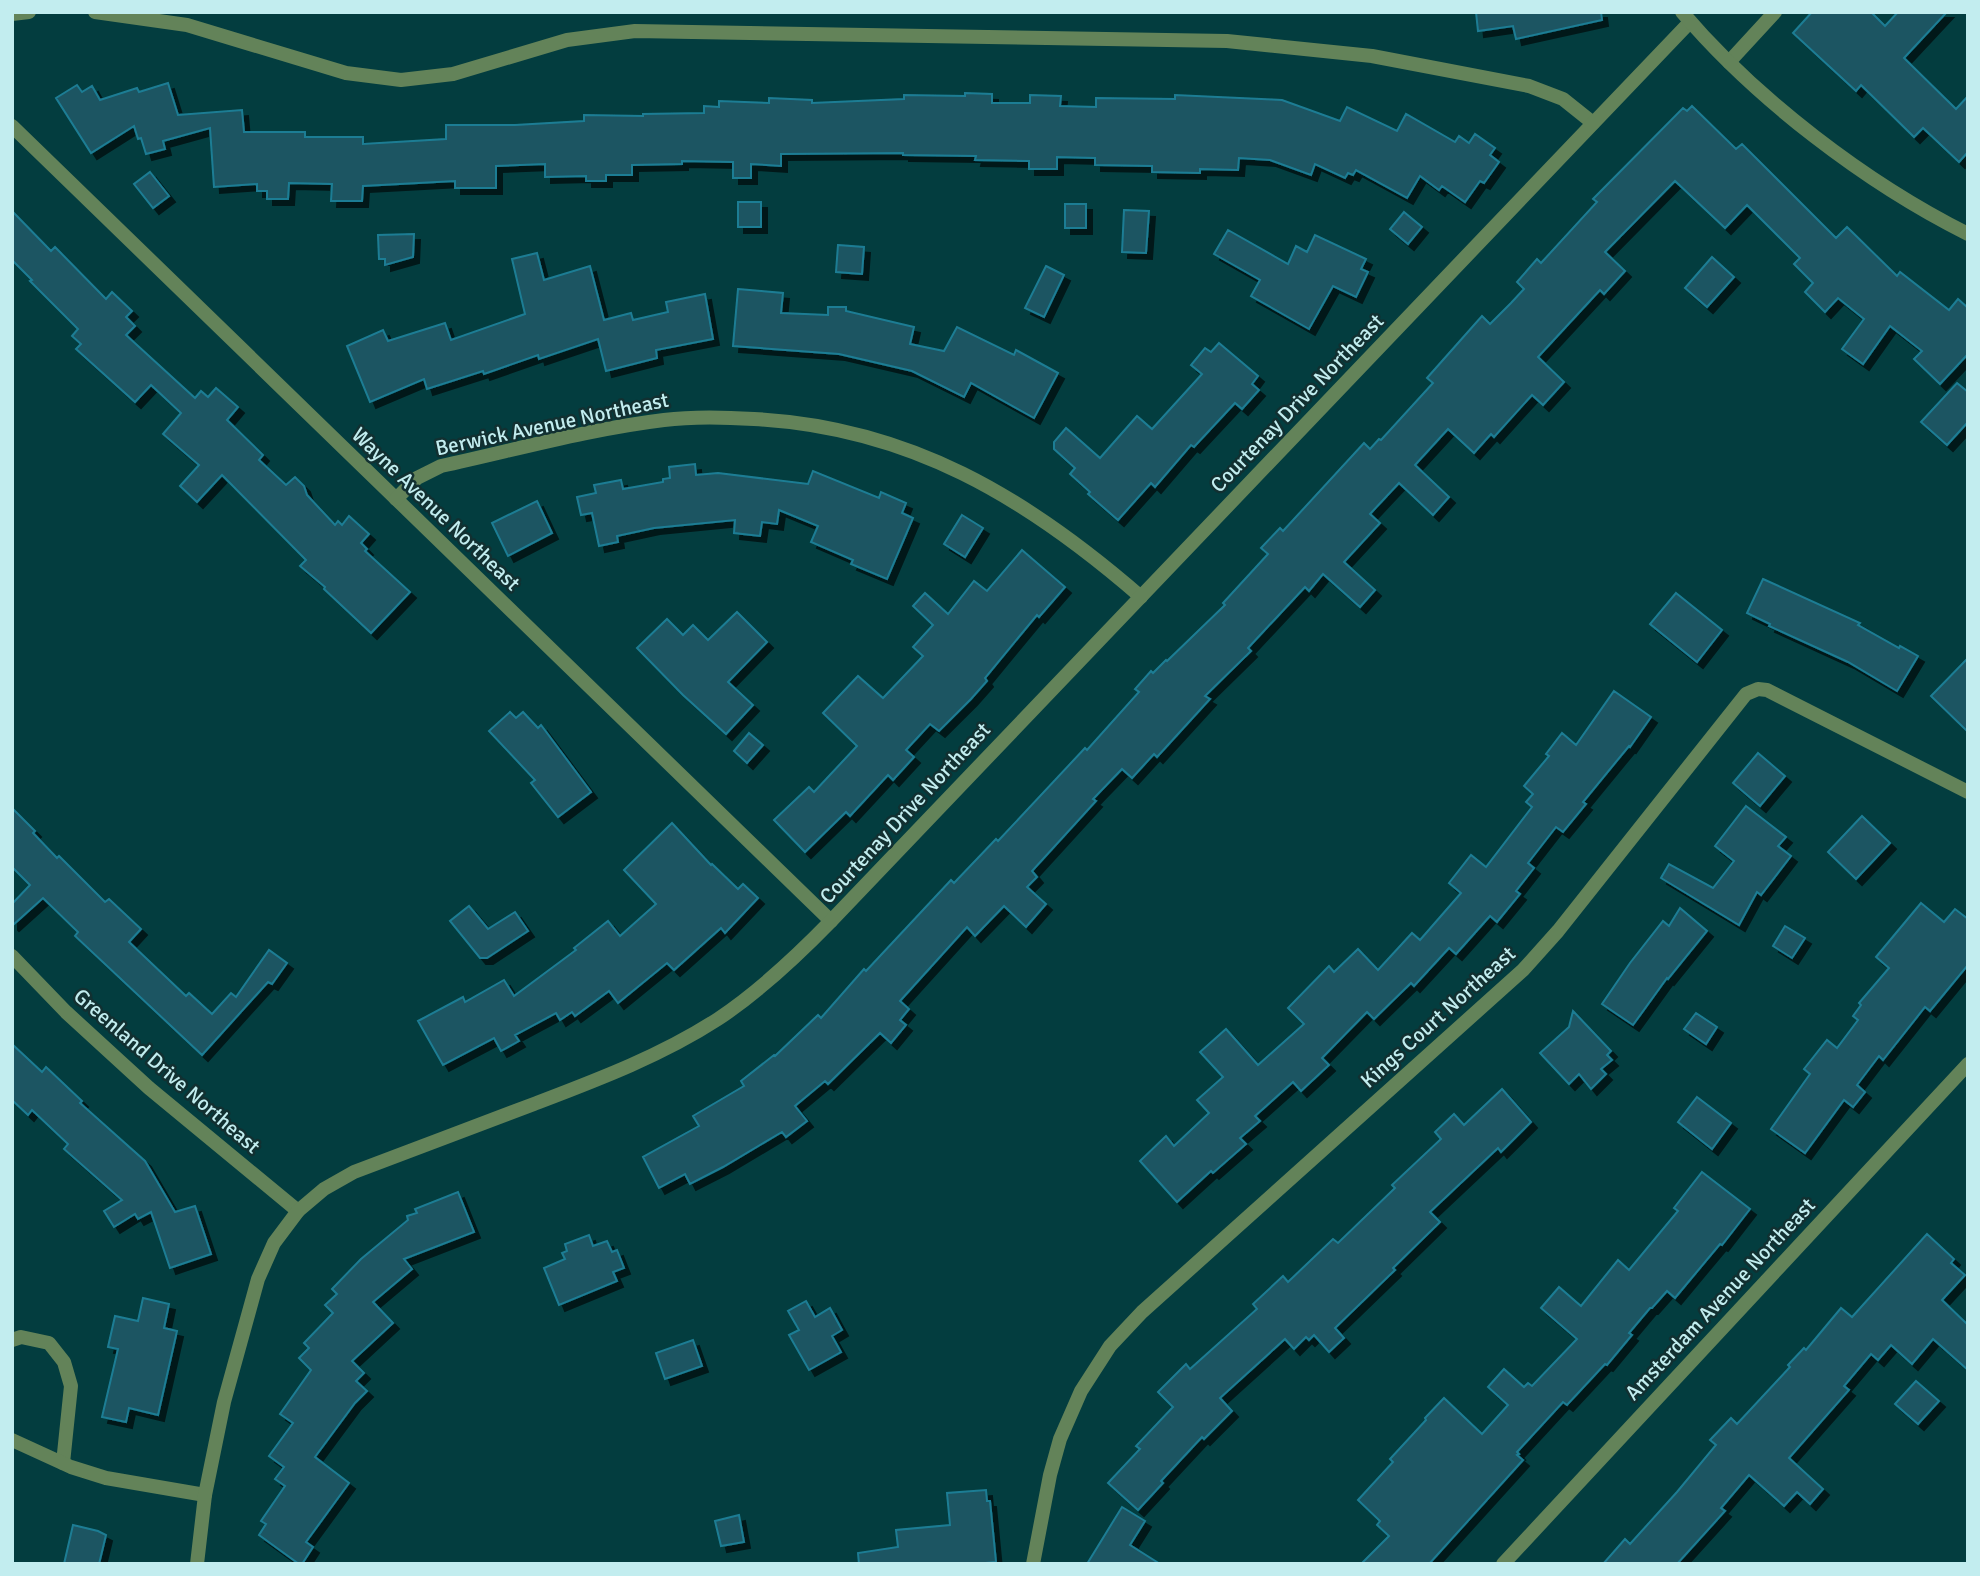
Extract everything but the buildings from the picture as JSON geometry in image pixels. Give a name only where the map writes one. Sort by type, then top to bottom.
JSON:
[{"type":"street","points":[[12,14],[29,12]]},
{"type":"street","points":[[95,12],[187,25],[346,73],[401,80],[453,74],[567,40],[635,31],[1227,41],[1372,56],[1529,86],[1563,99],[1593,123]]},
{"type":"street","points":[[1729,62],[1775,12]]},
{"type":"street","points":[[1686,17],[1729,62],[1799,124],[1873,178],[1968,234]]},
{"type":"street","name":"Courtenay Drive Northeast","points":[[197,1564],[205,1495],[224,1402],[258,1279],[274,1243],[298,1211],[324,1189],[354,1172],[612,1074],[675,1044],[758,990],[795,958],[1141,597],[1593,123],[1686,17]]},
{"type":"street","name":"Wayne Avenue Northeast","points":[[12,126],[831,921]]},
{"type":"street","name":"Berwick Avenue Northeast","points":[[396,499],[417,478],[441,466],[621,426],[712,416],[794,421],[839,428],[883,440],[968,474],[1031,512],[1107,566],[1141,597]]},
{"type":"street","name":"Kings Court Northeast","points":[[1033,1564],[1060,1439],[1081,1391],[1110,1346],[1142,1312],[1523,970],[1558,931],[1746,694],[1758,689],[1767,690],[1968,792]]},
{"type":"street","name":"Greenland Drive Northeast","points":[[12,956],[66,1012],[149,1088],[298,1211]]},
{"type":"street","name":"Amsterdam Avenue Northeast","points":[[1503,1564],[1968,1064]]},
{"type":"street","points":[[12,1340],[21,1337],[49,1343],[64,1362],[71,1386],[63,1463]]},
{"type":"street","points":[[12,1440],[63,1463],[106,1478],[205,1495]]}]
